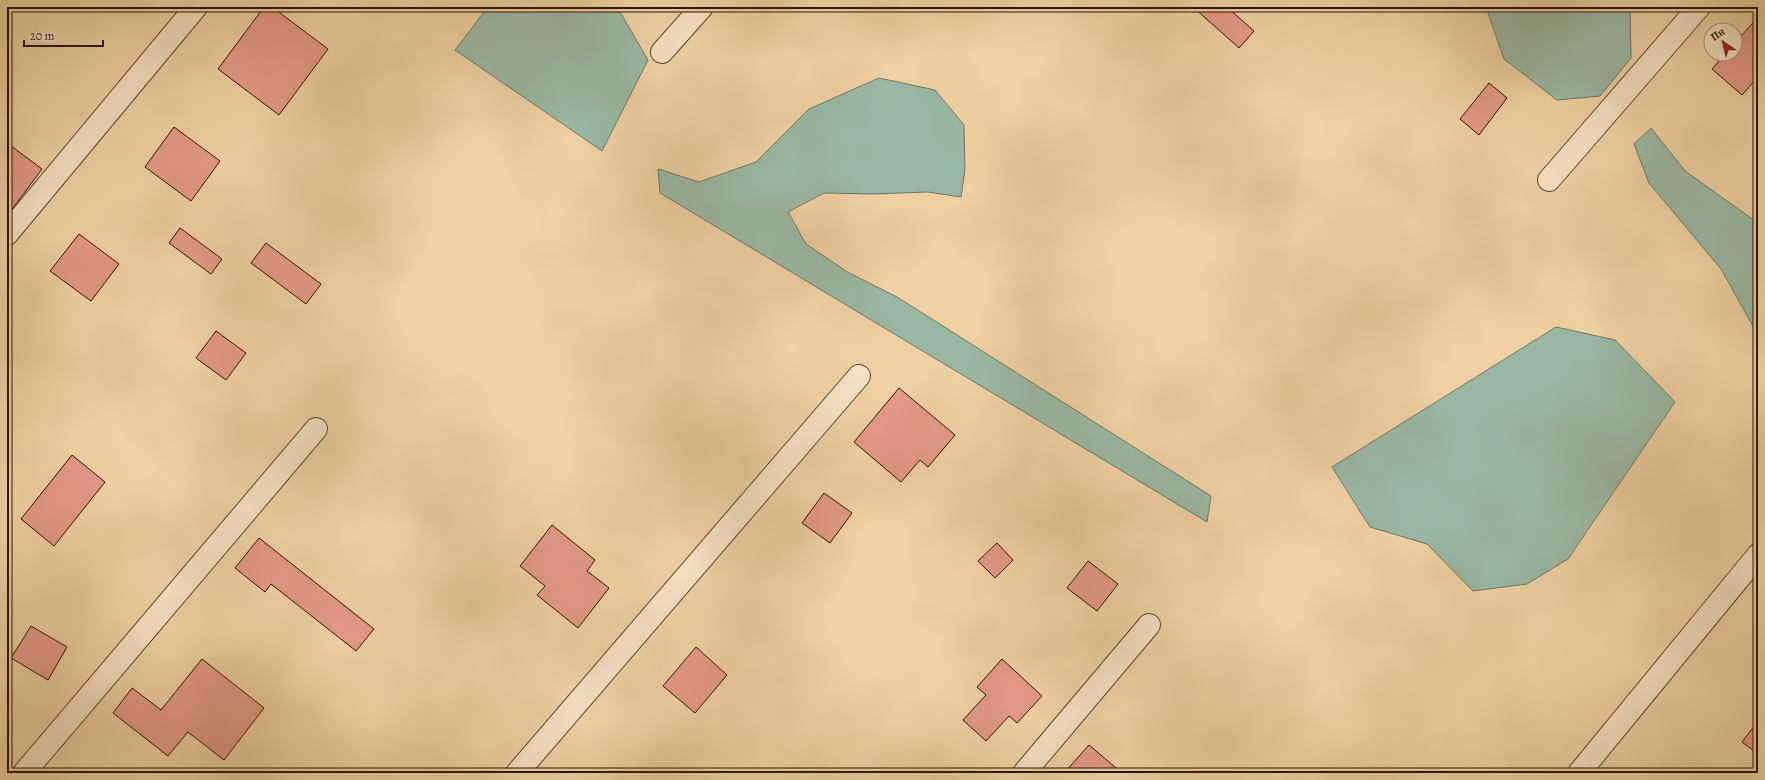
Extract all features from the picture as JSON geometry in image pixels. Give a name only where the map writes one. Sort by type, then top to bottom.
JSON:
[{"type":"street","points":[[7,234],[196,7]]},
{"type":"street","points":[[662,52],[702,7]]},
{"type":"street","points":[[1549,180],[1699,7]]},
{"type":"street","points":[[517,773],[859,376]]},
{"type":"street","points":[[24,773],[316,429]]},
{"type":"street","points":[[1579,773],[1758,555]]},
{"type":"street","points":[[1024,773],[1149,625]]},
{"type":"shaded area","points":[[488,7],[617,7],[648,60],[602,151],[455,50]]},
{"type":"shaded area","points":[[1492,7],[1630,7],[1631,58],[1600,96],[1557,100],[1504,59],[1487,10]]},
{"type":"shaded area","points":[[879,78],[935,90],[964,125],[965,169],[961,197],[928,192],[873,194],[824,193],[788,212],[806,244],[849,273],[897,297],[1211,496],[1207,522],[660,193],[658,169],[699,182],[756,162],[809,109]]},
{"type":"shaded area","points":[[1651,128],[1685,171],[1758,223],[1758,335],[1721,269],[1649,183],[1634,144]]},
{"type":"shaded area","points":[[1556,327],[1615,340],[1675,402],[1568,559],[1527,584],[1473,591],[1427,544],[1370,527],[1332,467]]},
{"type":"building","points":[[264,7],[272,7],[328,49],[279,115],[218,69]]},
{"type":"building","points":[[1193,7],[1227,7],[1254,31],[1239,48]]},
{"type":"building","points":[[1758,17],[1758,77],[1742,95],[1712,69],[1718,62],[1743,62],[1743,34]]},
{"type":"building","points":[[1489,83],[1507,98],[1479,135],[1460,119]]},
{"type":"building","points":[[174,127],[220,161],[191,201],[145,167]]},
{"type":"building","points":[[7,143],[42,169],[10,212],[7,210]]},
{"type":"building","points":[[180,228],[222,259],[211,274],[169,243]]},
{"type":"building","points":[[79,234],[119,264],[91,301],[50,271]]},
{"type":"building","points":[[266,243],[321,284],[306,304],[251,263]]},
{"type":"building","points":[[216,331],[246,353],[226,380],[196,358]]},
{"type":"building","points":[[899,388],[955,435],[928,467],[920,460],[901,482],[854,442]]},
{"type":"building","points":[[72,455],[105,482],[54,546],[21,519]]},
{"type":"building","points":[[824,493],[852,513],[830,543],[802,523]]},
{"type":"building","points":[[552,525],[595,560],[587,571],[609,588],[578,628],[537,595],[545,586],[520,566]]},
{"type":"building","points":[[259,538],[374,629],[356,651],[271,584],[265,592],[235,568]]},
{"type":"building","points":[[997,543],[1013,560],[995,578],[978,561]]},
{"type":"building","points":[[1088,561],[1118,584],[1097,611],[1067,588]]},
{"type":"building","points":[[31,626],[67,647],[48,680],[11,658]]},
{"type":"building","points":[[696,647],[727,675],[695,713],[663,686]]},
{"type":"building","points":[[202,659],[264,708],[224,760],[188,732],[168,756],[113,713],[132,688],[161,710]]},
{"type":"building","points":[[1002,659],[1042,696],[1017,723],[1009,716],[986,741],[963,720],[986,695],[977,687]]},
{"type":"building","points":[[1758,721],[1758,754],[1742,742]]},
{"type":"building","points":[[1089,745],[1122,773],[1064,773]]}]
